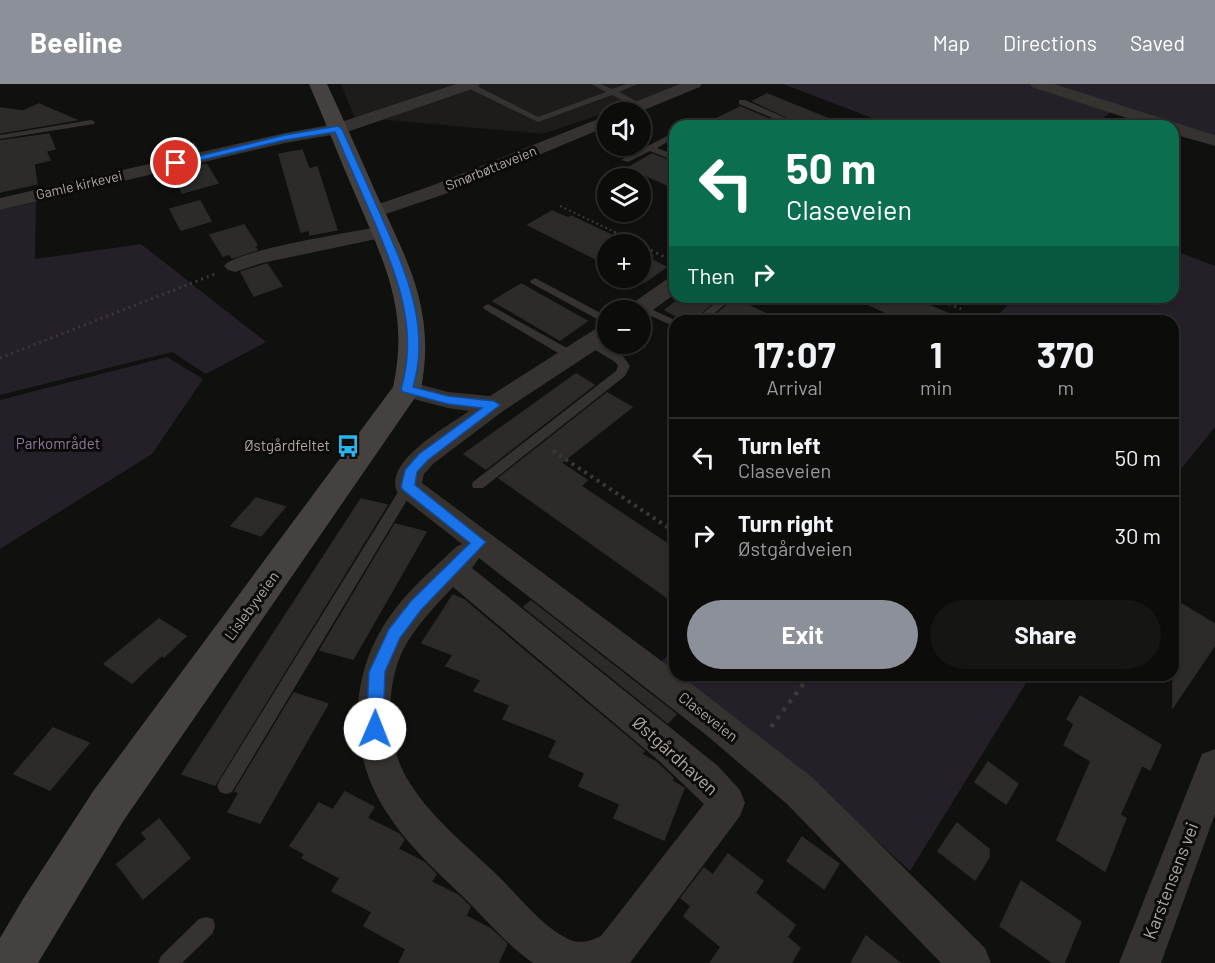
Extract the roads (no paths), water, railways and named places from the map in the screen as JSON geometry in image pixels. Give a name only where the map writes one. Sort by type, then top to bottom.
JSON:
[{"type":"street","name":"Lislebyveien","points":[[12,963],[39,915],[109,805],[407,389],[412,371],[413,317],[402,276],[318,84]]},
{"type":"street","name":"Gamle kirkevei","points":[[0,204],[285,138],[338,129],[470,84]]},
{"type":"street","points":[[650,102],[694,84]]},
{"type":"street","points":[[1038,84],[1149,120]]},
{"type":"street","name":"Smørbøttaveien","points":[[379,222],[438,190],[597,125]]},
{"type":"street","points":[[1179,130],[1215,141]]},
{"type":"street","points":[[235,266],[379,222]]},
{"type":"street","points":[[651,301],[669,288]]},
{"type":"street","points":[[409,478],[424,457],[494,405],[590,343]]},
{"type":"street","points":[[407,389],[448,400],[494,405]]},
{"type":"street","name":"Claseveien","points":[[409,478],[479,542],[800,792],[969,963]]},
{"type":"street","name":"Østgårdhaven","points":[[452,569],[705,778],[727,803],[615,950],[604,957],[581,963],[569,962],[557,956],[524,929],[415,822],[398,800],[378,755],[374,714],[377,672],[381,660],[404,620],[452,569],[479,542]]},
{"type":"street","name":"Karstensens vei","points":[[1140,963],[1215,765]]},
{"type":"lane","points":[[470,84],[538,120],[634,84]]},
{"type":"lane","points":[[595,84],[624,102]]},
{"type":"lane","points":[[742,102],[786,120]]},
{"type":"lane","points":[[0,137],[91,122]]},
{"type":"lane","points":[[651,148],[669,138]]},
{"type":"lane","points":[[651,148],[669,156]]},
{"type":"lane","points":[[625,160],[633,156]]},
{"type":"lane","points":[[535,281],[597,315]]},
{"type":"lane","points":[[706,315],[721,303]]},
{"type":"lane","points":[[478,485],[621,373],[624,366],[619,359],[590,343],[488,307]]},
{"type":"lane","points":[[651,314],[669,321]]},
{"type":"lane","points":[[226,786],[409,478]]},
{"type":"lane","points":[[168,963],[206,926]]},
{"type":"place","name":"Østgårdfeltet","points":[[348,446]]},
{"type":"park label","name":"Parkområdet","points":[[58,444]]}]
